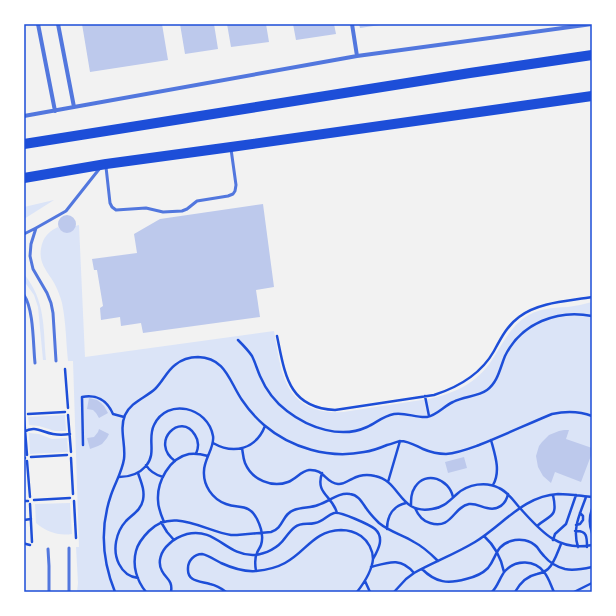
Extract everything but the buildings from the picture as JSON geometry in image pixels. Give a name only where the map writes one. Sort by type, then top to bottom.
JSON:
[{"type":"main road","points":[[24,144],[592,55]]},
{"type":"main road","points":[[24,178],[104,164],[592,96]]},
{"type":"street","points":[[38,24],[55,111]]},
{"type":"street","points":[[58,24],[74,107]]},
{"type":"street","points":[[352,24],[357,56]]},
{"type":"street","points":[[24,116],[357,56],[592,24]]},
{"type":"lane","points":[[104,164],[110,203],[116,210],[146,208],[163,212],[182,211],[197,201],[233,194],[236,185],[231,147]]},
{"type":"lane","points":[[24,234],[66,211],[104,164]]},
{"type":"lane","points":[[36,228],[31,244],[30,256],[33,269],[51,303],[56,361]]},
{"type":"lane","points":[[24,296],[27,300],[31,314],[35,363]]},
{"type":"lane","points":[[69,548],[69,592]]},
{"type":"lane","points":[[48,549],[48,592]]},
{"type":"path","points":[[277,336],[288,380],[292,388],[311,405],[323,409],[335,410],[425,396],[446,391],[468,380],[487,362],[505,331],[519,316],[548,304],[592,297]]},
{"type":"path","points":[[238,340],[246,347],[252,356],[264,385],[270,395],[286,411],[306,423],[321,428],[344,432],[356,431],[367,427],[392,414],[405,414],[420,417],[429,416],[437,413],[453,401],[481,393],[490,387],[497,378],[506,354],[511,346],[533,325],[551,317],[561,315],[580,314],[592,316]]},
{"type":"path","points":[[115,592],[107,570],[104,531],[108,505],[124,459],[125,448],[122,430],[124,418],[130,406],[155,389],[176,364],[189,358],[203,358],[217,363],[222,367],[227,373],[242,401],[257,419],[276,434],[299,446],[325,453],[351,454],[364,452],[400,441],[410,443],[430,452],[446,454],[462,451],[557,413],[571,411],[581,412],[592,416]]},
{"type":"path","points":[[65,370],[68,408]]},
{"type":"path","points":[[83,445],[82,396],[93,396],[103,400],[113,414],[124,418]]},
{"type":"path","points":[[425,396],[429,416]]},
{"type":"path","points":[[119,476],[138,473],[146,466],[152,452],[152,431],[154,425],[162,415],[172,410],[184,408],[201,416],[211,430],[213,439],[204,471],[204,478],[209,490],[218,500],[231,505],[242,506],[250,510],[256,516],[262,533],[260,546],[254,563],[256,571]]},
{"type":"path","points":[[28,414],[65,412]]},
{"type":"path","points":[[68,415],[71,452]]},
{"type":"path","points":[[24,417],[25,457]]},
{"type":"path","points":[[213,443],[227,449],[238,449],[249,446],[259,438],[266,426]]},
{"type":"path","points":[[175,461],[168,454],[165,445],[167,435],[173,429],[178,427],[187,428],[194,434],[198,446],[196,454]]},
{"type":"path","points":[[25,432],[35,428],[52,434],[70,434]]},
{"type":"path","points":[[491,440],[497,467],[493,485]]},
{"type":"path","points":[[388,482],[400,441]]},
{"type":"path","points":[[242,448],[245,463],[249,470],[260,480],[274,484],[281,483],[289,481],[307,470],[322,473],[329,481],[336,484],[344,484],[356,477],[365,475],[380,477],[392,485],[400,497],[411,506],[426,510],[438,508],[448,503],[462,490],[468,487],[480,484],[493,485],[508,494],[536,526],[553,540],[569,546],[592,546]]},
{"type":"path","points":[[174,540],[166,532],[162,522],[158,500],[160,484],[168,468],[175,461],[186,455],[196,454],[208,456]]},
{"type":"path","points":[[31,457],[67,455]]},
{"type":"path","points":[[71,458],[73,494]]},
{"type":"path","points":[[27,461],[30,497]]},
{"type":"path","points":[[146,466],[155,474],[163,477]]},
{"type":"path","points":[[138,473],[143,488],[144,499],[139,509],[127,520],[120,530],[117,536],[116,548],[117,560],[123,570],[130,576],[138,578]]},
{"type":"path","points":[[322,473],[320,478],[321,488],[335,506],[337,513]]},
{"type":"path","points":[[411,506],[411,496],[415,487],[426,479],[435,479],[444,482],[450,489],[453,498]]},
{"type":"path","points":[[146,592],[138,578],[135,558],[142,538],[151,529],[162,522],[180,520],[231,535],[271,532],[278,529],[286,516],[292,510],[314,507],[344,494],[357,497],[380,524],[422,546],[438,561]]},
{"type":"path","points":[[415,508],[420,516],[428,522],[432,524],[442,523],[451,519],[460,508],[469,504],[488,508],[497,508],[505,502],[508,494]]},
{"type":"path","points":[[536,526],[548,519],[552,514],[555,506],[553,495]]},
{"type":"path","points":[[394,592],[414,573],[463,549],[484,536],[520,507],[536,499],[553,495],[592,497]]},
{"type":"path","points":[[553,540],[555,534],[566,524],[576,495]]},
{"type":"path","points":[[578,547],[575,531],[586,497]]},
{"type":"path","points":[[34,500],[70,498]]},
{"type":"path","points":[[74,501],[76,538]]},
{"type":"path","points":[[387,529],[388,518],[393,510],[402,504],[407,503]]},
{"type":"path","points":[[30,504],[32,542]]},
{"type":"path","points":[[592,509],[590,516],[590,528],[592,533]]},
{"type":"path","points":[[171,592],[170,580],[161,570],[159,561],[165,547],[181,536],[198,533],[206,534],[214,537],[241,554],[256,555],[278,546],[291,530],[298,525],[316,523],[325,519],[331,514],[337,513],[370,526],[377,531],[381,540],[365,581],[357,592]]},
{"type":"path","points":[[576,525],[580,524],[583,520],[583,516],[580,513]]},
{"type":"path","points":[[24,520],[31,519]]},
{"type":"path","points":[[226,592],[217,586],[197,582],[192,579],[188,569],[189,563],[192,559],[202,554],[232,568],[246,571],[275,568],[292,559],[312,540],[327,532],[351,531],[364,538],[369,544],[373,559]]},
{"type":"path","points":[[575,531],[581,531],[586,535],[587,546]]},
{"type":"path","points":[[484,536],[497,551],[504,572]]},
{"type":"path","points":[[422,569],[432,577],[444,582],[457,582],[473,578],[484,572],[492,562],[497,551],[507,543],[519,540],[525,540],[536,546],[544,556],[559,567],[573,570],[592,567]]},
{"type":"path","points":[[24,543],[30,545]]},
{"type":"path","points":[[515,592],[521,583],[526,579],[550,568],[561,544]]},
{"type":"path","points":[[371,567],[388,562],[400,562],[406,565],[414,573]]},
{"type":"path","points":[[492,592],[504,572],[513,565],[522,563],[536,566],[544,572],[554,592]]},
{"type":"path","points":[[365,581],[370,592]]},
{"type":"path","points":[[574,592],[592,583]]},
{"type":"shaded area","points":[[54,200],[24,219],[24,207]]},
{"type":"shaded area","points":[[79,225],[85,357],[274,331],[281,368],[289,389],[301,402],[324,411],[343,412],[428,399],[456,391],[472,381],[486,368],[510,332],[524,318],[534,312],[545,309],[571,307],[592,302],[592,592],[77,592],[76,547],[79,547],[73,361],[68,361],[61,300],[55,284],[44,266],[41,258],[41,249],[43,241],[50,232],[58,227],[62,231],[69,232],[75,226]]},
{"type":"shaded area","points":[[24,274],[31,284],[40,305],[44,326],[46,360],[43,360],[38,307],[34,295],[24,281]]},
{"type":"shaded area","points":[[65,415],[66,431],[55,431],[39,426],[29,425],[28,417]]},
{"type":"shaded area","points":[[29,433],[39,434],[52,439],[67,438],[68,452],[30,454]]},
{"type":"shaded area","points":[[70,503],[72,534],[53,533],[36,523],[35,504]]}]
